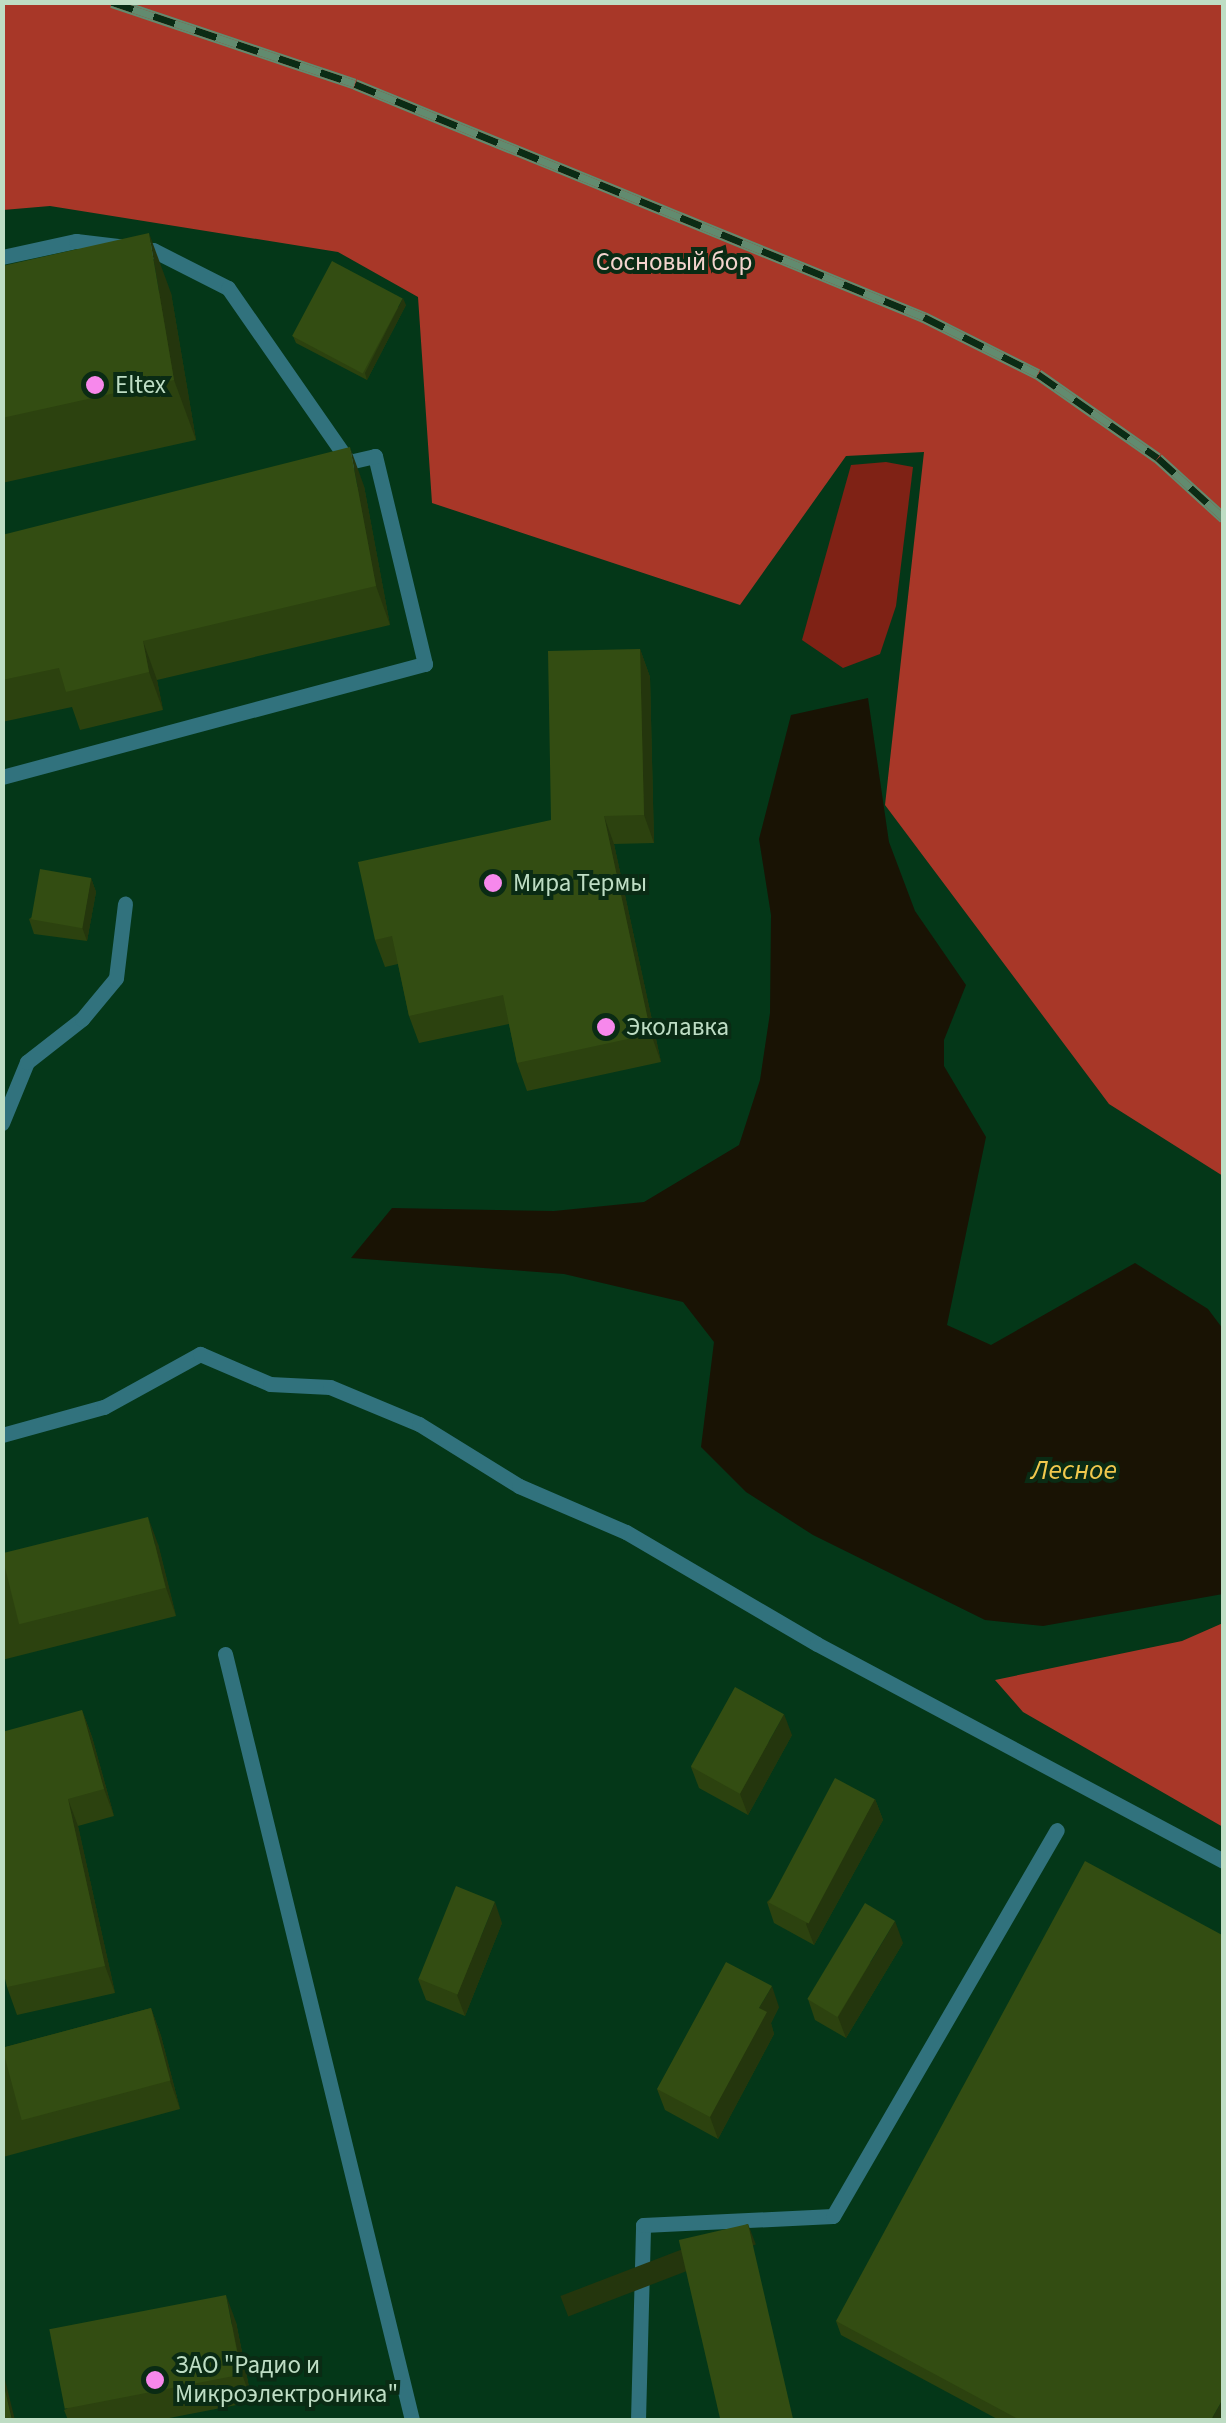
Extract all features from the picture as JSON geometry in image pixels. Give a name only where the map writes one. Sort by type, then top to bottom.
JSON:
[{"type":"lane","points":[[2,257],[76,241],[152,250],[228,288],[349,462]]},
{"type":"lane","points":[[2,777],[425,664],[376,456],[310,472]]},
{"type":"lane","points":[[2,1123],[27,1062],[82,1020],[116,978],[125,904]]},
{"type":"lane","points":[[2,1435],[104,1406],[200,1354],[270,1384],[330,1387],[419,1424],[519,1486],[626,1532],[816,1644],[1224,1861]]},
{"type":"lane","points":[[225,1654],[412,2420]]},
{"type":"lane","points":[[638,2420],[643,2226],[834,2216],[1057,1830]]},
{"type":"shaded area","points":[[886,462],[913,467],[896,606],[880,654],[843,668],[802,640],[851,465]]},
{"type":"green space","name":"Сосновый бор","points":[[3,2],[1223,3],[1223,1176],[1109,1104],[885,805],[924,452],[846,456],[740,605],[432,503],[418,297],[338,252],[50,206],[3,210]]},
{"type":"green space","points":[[1223,1623],[1223,1827],[1023,1712],[995,1680],[1182,1641]]},
{"type":"water","name":"Лесное","points":[[868,698],[889,842],[915,911],[966,985],[944,1040],[944,1066],[986,1137],[947,1325],[991,1345],[1135,1263],[1208,1309],[1223,1329],[1223,1594],[1043,1626],[985,1620],[813,1535],[746,1492],[701,1447],[714,1342],[683,1302],[564,1274],[351,1258],[392,1208],[554,1211],[644,1202],[739,1145],[760,1080],[770,1013],[771,915],[759,839],[791,715]]},
{"type":"building","points":[[149,233],[174,380],[2,418],[2,266]]},
{"type":"building","points":[[332,261],[403,299],[363,374],[292,336]]},
{"type":"building","points":[[350,447],[376,586],[143,641],[149,672],[66,692],[59,668],[2,680],[2,535]]},
{"type":"building","points":[[640,649],[644,815],[604,816],[651,1034],[517,1063],[503,995],[409,1016],[392,936],[375,940],[358,862],[551,820],[548,651]]},
{"type":"building","points":[[40,869],[91,878],[82,928],[31,919]]},
{"type":"building","points":[[148,1517],[166,1588],[19,1624],[2,1553]]},
{"type":"building","points":[[735,1687],[784,1714],[740,1794],[691,1767]]},
{"type":"building","points":[[82,1710],[104,1789],[68,1799],[105,1966],[7,1987],[2,1966],[2,1732]]},
{"type":"building","points":[[835,1778],[875,1799],[809,1924],[769,1902]]},
{"type":"building","points":[[1085,1861],[1224,1936],[1224,2397],[1211,2420],[1020,2420],[836,2321]]},
{"type":"building","points":[[456,1886],[495,1902],[457,1994],[419,1979]]},
{"type":"building","points":[[865,1903],[895,1921],[837,2017],[807,1999]]},
{"type":"building","points":[[726,1962],[772,1986],[759,2008],[767,2012],[710,2117],[657,2089]]},
{"type":"building","points":[[151,2008],[170,2080],[22,2120],[2,2048]]},
{"type":"building","points":[[748,2224],[793,2420],[720,2420],[679,2240]]},
{"type":"building","name":"ЗАО \"Радио и Микроэлектроника\"","points":[[226,2295],[241,2375],[65,2409],[49,2329]]},
{"type":"building","points":[[2,2377],[12,2420],[2,2420]]},
{"type":"railway","points":[[112,2],[355,84],[924,317],[1038,374],[1158,458],[1224,518]]},
{"type":"place","name":"Eltex","points":[[95,385]]},
{"type":"place","name":"Мира Термы","points":[[493,883]]},
{"type":"place","name":"Эколавка","points":[[606,1027]]},
{"type":"place","name":"ЗАО \"Радио и Микроэлектроника\"","points":[[155,2380]]}]
